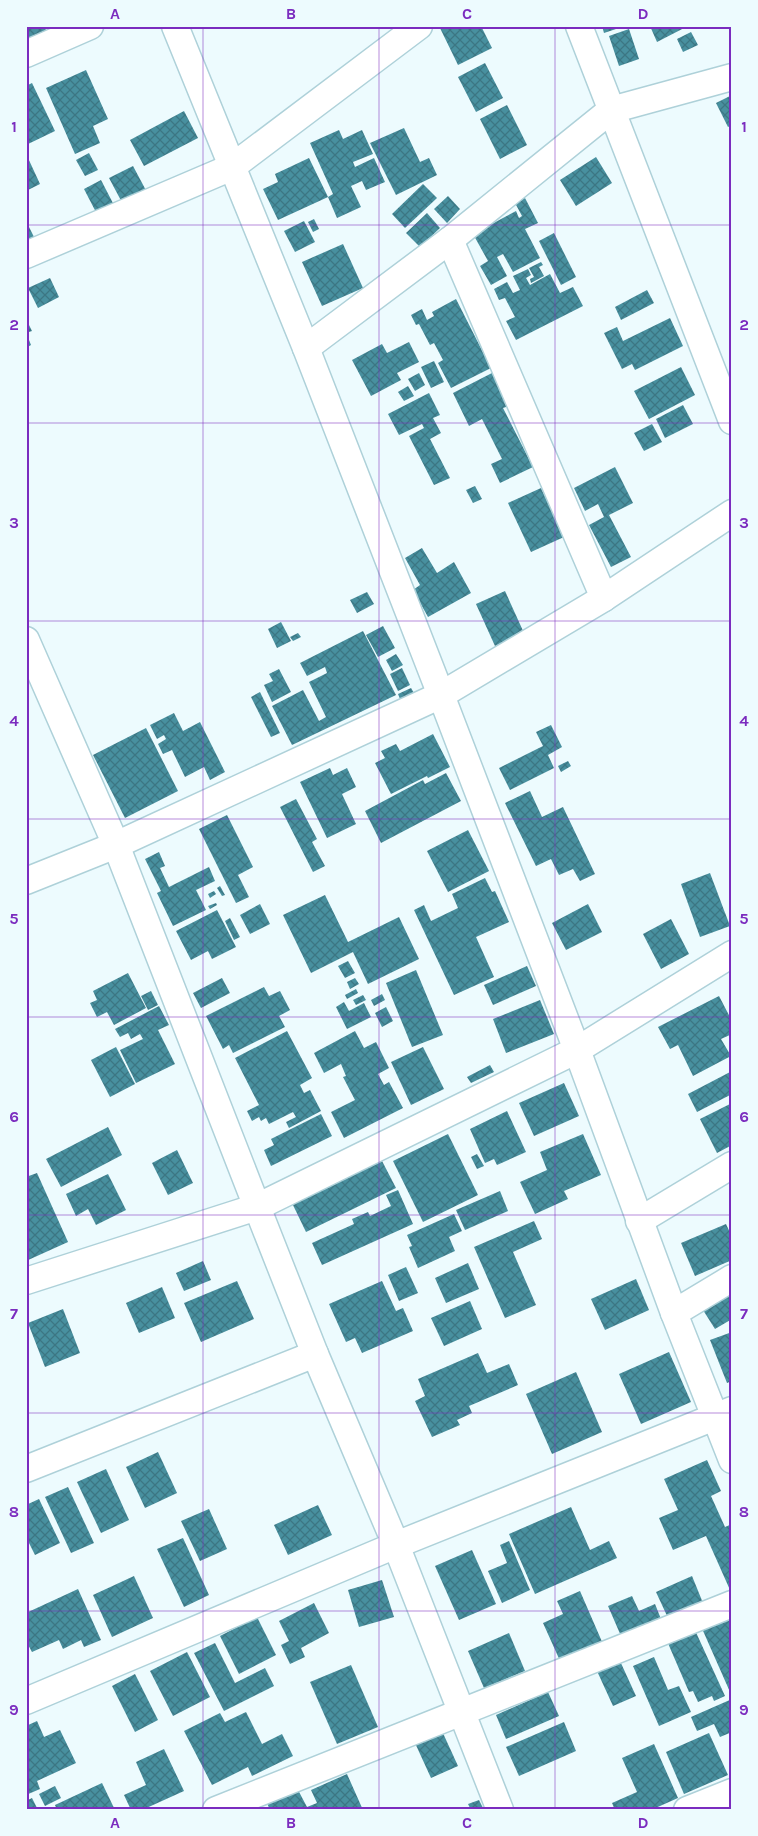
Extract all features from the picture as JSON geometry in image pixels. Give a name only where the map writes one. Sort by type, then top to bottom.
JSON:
[{"type":"street","points":[[26,54],[90,26]]},
{"type":"street","points":[[175,26],[306,348],[441,695],[577,1050],[674,1313],[723,1413],[732,1460]]},
{"type":"street","points":[[26,255],[232,167],[419,26]]},
{"type":"street","points":[[579,26],[732,421]]},
{"type":"street","points":[[306,348],[450,240],[611,110],[732,77]]},
{"type":"street","points":[[450,240],[604,598]]},
{"type":"street","points":[[26,881],[116,845],[441,695],[604,598],[732,514]]},
{"type":"street","points":[[26,640],[116,845],[315,1354],[396,1545],[500,1810]]},
{"type":"street","points":[[26,1281],[257,1207],[577,1050],[732,954]]},
{"type":"street","points":[[639,1221],[732,1165]]},
{"type":"street","points":[[674,1313],[732,1278]]},
{"type":"street","points":[[26,1469],[315,1354]]},
{"type":"street","points":[[26,1701],[396,1545],[723,1413]]},
{"type":"street","points":[[216,1810],[461,1710],[732,1604]]},
{"type":"street","points":[[687,1810],[732,1792]]},
{"type":"building","points":[[26,26],[44,26],[51,40],[26,52]]},
{"type":"building","points":[[443,26],[481,26],[492,48],[458,65],[440,28]]},
{"type":"building","points":[[602,26],[622,26],[622,27],[604,33]]},
{"type":"building","points":[[650,26],[688,26],[657,42]]},
{"type":"building","points":[[629,29],[639,59],[619,66],[609,36]]},
{"type":"building","points":[[691,32],[698,45],[683,52],[677,39]]},
{"type":"building","points":[[485,63],[503,98],[476,112],[458,77]]},
{"type":"building","points":[[86,70],[108,119],[93,126],[100,143],[75,154],[46,88]]},
{"type":"building","points":[[32,83],[55,131],[26,145],[26,86]]},
{"type":"building","points":[[732,95],[732,125],[728,127],[716,103]]},
{"type":"building","points":[[507,105],[527,145],[500,159],[480,119]]},
{"type":"building","points":[[184,111],[198,138],[144,166],[130,140]]},
{"type":"building","points":[[404,128],[420,162],[429,158],[437,175],[396,195],[370,143]]},
{"type":"building","points":[[339,130],[343,139],[362,130],[373,154],[353,162],[355,167],[374,158],[385,182],[366,190],[362,181],[351,186],[361,207],[337,218],[328,197],[333,194],[310,143]]},
{"type":"building","points":[[89,153],[98,170],[85,176],[76,160]]},
{"type":"building","points":[[596,157],[612,183],[576,206],[560,180]]},
{"type":"building","points":[[28,158],[40,184],[26,191],[26,159]]},
{"type":"building","points":[[309,158],[328,197],[278,220],[263,189],[278,182],[275,174]]},
{"type":"building","points":[[133,166],[150,198],[126,210],[109,178]]},
{"type":"building","points":[[101,180],[116,209],[99,218],[84,189]]},
{"type":"building","points":[[423,184],[437,198],[405,228],[392,214]]},
{"type":"building","points":[[448,196],[460,209],[447,223],[434,209]]},
{"type":"building","points":[[525,198],[538,223],[525,229],[540,258],[513,272],[503,254],[497,257],[507,276],[491,285],[480,266],[488,261],[473,234],[516,211],[519,218],[522,216],[515,203]]},
{"type":"building","points":[[427,213],[440,228],[420,247],[406,233]]},
{"type":"building","points":[[314,219],[319,229],[313,232],[308,222]]},
{"type":"building","points":[[26,221],[36,241],[26,246]]},
{"type":"building","points":[[304,221],[315,242],[295,252],[284,231]]},
{"type":"building","points":[[554,233],[576,277],[561,285],[539,241]]},
{"type":"building","points":[[343,244],[363,288],[322,306],[302,262]]},
{"type":"building","points":[[541,262],[543,265],[539,267],[544,276],[531,283],[530,279],[534,277],[529,268]]},
{"type":"building","points":[[528,269],[531,275],[526,278],[530,285],[550,274],[560,293],[573,287],[583,306],[516,340],[506,321],[515,317],[505,298],[499,300],[494,289],[507,282],[513,293],[520,290],[513,276]]},
{"type":"building","points":[[50,278],[59,297],[38,308],[28,288]]},
{"type":"building","points":[[647,290],[654,303],[621,320],[615,307]]},
{"type":"building","points":[[456,299],[491,368],[451,388],[438,363],[443,360],[434,343],[430,345],[419,324],[416,325],[411,315],[422,309],[427,320],[434,316],[432,312]]},
{"type":"building","points":[[670,318],[683,346],[635,370],[632,364],[622,369],[604,333],[617,327],[623,341]]},
{"type":"building","points":[[29,325],[32,331],[26,333],[26,327]]},
{"type":"building","points":[[29,340],[31,345],[26,348],[26,342]]},
{"type":"building","points":[[409,342],[419,362],[397,373],[401,380],[371,396],[352,360],[382,344],[387,353]]},
{"type":"building","points":[[434,361],[444,382],[431,388],[421,367]]},
{"type":"building","points":[[681,367],[695,395],[649,419],[634,391]]},
{"type":"building","points":[[419,373],[425,385],[415,391],[408,379]]},
{"type":"building","points":[[492,373],[509,406],[503,408],[533,467],[500,483],[491,464],[502,459],[482,419],[469,426],[453,393]]},
{"type":"building","points":[[408,386],[414,396],[404,401],[398,392]]},
{"type":"building","points":[[429,393],[440,415],[433,418],[441,433],[430,439],[450,478],[434,485],[409,436],[424,428],[422,424],[399,435],[388,414]]},
{"type":"building","points":[[683,405],[693,424],[665,438],[656,419]]},
{"type":"building","points":[[652,424],[662,442],[644,451],[634,433]]},
{"type":"building","points":[[615,467],[633,503],[609,515],[631,557],[611,567],[589,525],[604,517],[598,504],[585,511],[574,488]]},
{"type":"building","points":[[475,486],[482,499],[473,503],[466,490]]},
{"type":"building","points":[[541,488],[564,537],[531,552],[508,503]]},
{"type":"building","points":[[422,548],[437,573],[454,562],[471,593],[428,617],[413,590],[420,585],[405,558]]},
{"type":"building","points":[[505,591],[524,633],[495,646],[476,604]]},
{"type":"building","points":[[367,592],[374,604],[357,613],[350,600]]},
{"type":"building","points":[[281,622],[291,641],[277,648],[268,629]]},
{"type":"building","points":[[383,626],[395,648],[378,657],[366,635]]},
{"type":"building","points":[[363,631],[396,695],[292,745],[272,706],[303,690],[319,721],[326,717],[309,682],[327,673],[325,667],[307,676],[300,663]]},
{"type":"building","points":[[298,633],[301,637],[293,641],[290,637]]},
{"type":"building","points":[[396,654],[403,665],[392,671],[386,660]]},
{"type":"building","points":[[402,668],[410,685],[398,691],[390,674]]},
{"type":"building","points":[[279,669],[291,692],[272,702],[264,685],[273,681],[269,674]]},
{"type":"building","points":[[411,688],[414,693],[400,699],[398,694]]},
{"type":"building","points":[[260,692],[280,733],[271,737],[251,697]]},
{"type":"building","points":[[174,713],[183,731],[200,722],[225,772],[210,780],[204,767],[185,777],[172,750],[163,754],[158,744],[166,739],[164,735],[157,739],[150,725]]},
{"type":"building","points":[[551,725],[562,747],[548,755],[554,768],[510,790],[499,768],[543,746],[536,732]]},
{"type":"building","points":[[146,728],[178,791],[125,818],[93,755]]},
{"type":"building","points":[[433,734],[450,767],[391,794],[375,763],[385,758],[381,751],[396,744],[400,751]]},
{"type":"building","points":[[568,761],[571,766],[561,772],[558,766]]},
{"type":"building","points":[[330,768],[333,775],[347,768],[356,787],[342,794],[356,824],[327,838],[300,782]]},
{"type":"building","points":[[446,773],[461,801],[381,843],[365,811],[423,780],[425,784]]},
{"type":"building","points":[[530,791],[542,817],[563,807],[595,874],[580,881],[573,869],[559,875],[551,859],[536,866],[505,803]]},
{"type":"building","points":[[296,799],[317,839],[312,842],[325,866],[313,872],[280,807]]},
{"type":"building","points":[[227,815],[253,867],[238,875],[249,897],[236,903],[199,829]]},
{"type":"building","points":[[468,830],[489,871],[448,892],[427,851]]},
{"type":"building","points":[[159,852],[165,866],[160,868],[169,887],[209,867],[215,881],[196,890],[206,910],[173,926],[157,893],[161,891],[145,859]]},
{"type":"building","points":[[710,873],[730,926],[700,937],[681,884]]},
{"type":"building","points":[[485,878],[492,892],[495,891],[509,922],[476,937],[494,977],[454,995],[414,910],[424,905],[431,921],[458,908],[452,894]]},
{"type":"building","points":[[220,886],[225,895],[222,896],[217,888]]},
{"type":"building","points":[[214,891],[216,894],[210,898],[208,894]]},
{"type":"building","points":[[325,895],[348,942],[399,917],[419,959],[368,984],[353,952],[311,973],[283,915]]},
{"type":"building","points":[[216,903],[217,905],[210,909],[208,906]]},
{"type":"building","points":[[260,904],[270,924],[250,934],[240,915]]},
{"type":"building","points":[[588,904],[602,932],[566,950],[552,923]]},
{"type":"building","points":[[217,910],[236,947],[212,959],[208,951],[191,960],[176,931]]},
{"type":"building","points":[[230,918],[240,937],[234,940],[225,921]]},
{"type":"building","points":[[671,919],[689,954],[661,969],[643,934]]},
{"type":"building","points":[[348,961],[355,973],[345,978],[338,966]]},
{"type":"building","points":[[527,966],[536,986],[493,1005],[484,985]]},
{"type":"building","points":[[416,970],[443,1035],[412,1047],[386,983]]},
{"type":"building","points":[[128,973],[146,1008],[114,1025],[107,1012],[97,1017],[90,1003],[97,1000],[93,991]]},
{"type":"building","points":[[222,978],[230,993],[201,1008],[193,993]]},
{"type":"building","points":[[355,978],[359,984],[350,989],[347,982]]},
{"type":"building","points":[[264,987],[269,996],[280,991],[290,1010],[279,1016],[285,1027],[233,1053],[229,1045],[223,1049],[206,1016]]},
{"type":"building","points":[[356,989],[358,993],[347,999],[345,995]]},
{"type":"building","points":[[151,991],[158,1005],[148,1010],[141,996]]},
{"type":"building","points":[[382,994],[385,1000],[374,1006],[371,1000]]},
{"type":"building","points":[[363,995],[366,1000],[356,1005],[353,1000]]},
{"type":"building","points":[[719,996],[732,1021],[732,1034],[721,1039],[731,1056],[693,1076],[678,1045],[670,1049],[658,1027]]},
{"type":"building","points":[[540,1000],[554,1034],[506,1053],[493,1019]]},
{"type":"building","points":[[344,1002],[349,1011],[364,1003],[371,1017],[347,1029],[336,1007]]},
{"type":"building","points":[[159,1006],[169,1025],[158,1030],[175,1064],[136,1083],[120,1050],[143,1039],[140,1034],[131,1039],[128,1033],[120,1037],[115,1029]]},
{"type":"building","points":[[386,1007],[393,1021],[382,1027],[375,1013]]},
{"type":"building","points":[[287,1031],[312,1078],[300,1085],[304,1093],[310,1090],[321,1111],[289,1128],[286,1122],[296,1117],[293,1112],[269,1124],[266,1118],[261,1121],[259,1117],[252,1121],[247,1111],[259,1105],[235,1058]]},
{"type":"building","points":[[355,1031],[364,1048],[376,1042],[389,1068],[378,1074],[384,1085],[389,1082],[403,1108],[344,1138],[331,1112],[355,1100],[343,1077],[346,1076],[341,1064],[324,1073],[314,1053]]},
{"type":"building","points":[[116,1047],[135,1084],[110,1097],[91,1060]]},
{"type":"building","points":[[423,1047],[444,1089],[411,1105],[391,1062]]},
{"type":"building","points":[[490,1065],[494,1072],[471,1083],[467,1077]]},
{"type":"building","points":[[732,1071],[732,1094],[697,1112],[688,1094]]},
{"type":"building","points":[[564,1083],[579,1116],[534,1136],[519,1103]]},
{"type":"building","points":[[732,1103],[732,1145],[717,1153],[700,1119]]},
{"type":"building","points":[[507,1111],[526,1152],[497,1165],[494,1159],[485,1163],[470,1129]]},
{"type":"building","points":[[321,1114],[332,1136],[271,1166],[264,1150],[274,1145],[271,1139]]},
{"type":"building","points":[[108,1127],[122,1155],[61,1187],[46,1159]]},
{"type":"building","points":[[448,1134],[478,1195],[423,1222],[393,1161]]},
{"type":"building","points":[[583,1134],[601,1175],[564,1191],[568,1199],[535,1214],[520,1182],[547,1170],[540,1152]]},
{"type":"building","points":[[177,1150],[193,1183],[168,1195],[152,1163]]},
{"type":"building","points":[[477,1154],[484,1166],[477,1169],[471,1157]]},
{"type":"building","points":[[381,1159],[396,1188],[306,1232],[292,1203]]},
{"type":"building","points":[[37,1173],[68,1242],[26,1261],[26,1177]]},
{"type":"building","points":[[108,1174],[126,1210],[96,1225],[88,1209],[76,1216],[66,1194]]},
{"type":"building","points":[[398,1190],[413,1224],[322,1265],[312,1243],[354,1224],[352,1219],[368,1212],[370,1216],[391,1206],[386,1195]]},
{"type":"building","points":[[500,1191],[508,1211],[465,1230],[456,1210]]},
{"type":"building","points":[[454,1214],[462,1231],[449,1237],[455,1251],[418,1268],[409,1247],[412,1246],[407,1235]]},
{"type":"building","points":[[534,1221],[542,1239],[513,1252],[536,1305],[505,1318],[474,1247]]},
{"type":"building","points":[[726,1224],[732,1237],[732,1260],[695,1276],[681,1243]]},
{"type":"building","points":[[203,1261],[211,1280],[184,1291],[176,1273]]},
{"type":"building","points":[[468,1263],[479,1289],[446,1303],[435,1278]]},
{"type":"building","points":[[406,1267],[418,1293],[399,1301],[388,1275]]},
{"type":"building","points":[[636,1279],[649,1310],[605,1330],[591,1299]]},
{"type":"building","points":[[237,1281],[254,1319],[201,1342],[184,1303]]},
{"type":"building","points":[[382,1281],[396,1311],[403,1308],[413,1331],[362,1353],[355,1338],[346,1342],[329,1304]]},
{"type":"building","points":[[162,1287],[175,1318],[139,1333],[126,1303]]},
{"type":"building","points":[[732,1291],[732,1319],[715,1329],[703,1310]]},
{"type":"building","points":[[470,1301],[482,1329],[444,1346],[431,1318]]},
{"type":"building","points":[[63,1309],[80,1353],[45,1367],[28,1323]]},
{"type":"building","points":[[732,1332],[732,1381],[727,1383],[710,1340]]},
{"type":"building","points":[[669,1352],[691,1402],[641,1424],[619,1374]]},
{"type":"building","points":[[478,1353],[487,1373],[509,1364],[518,1385],[469,1406],[472,1413],[457,1420],[460,1425],[432,1437],[415,1401],[425,1396],[418,1379]]},
{"type":"building","points":[[576,1372],[602,1432],[552,1454],[526,1394]]},
{"type":"building","points":[[158,1452],[177,1493],[145,1508],[126,1467]]},
{"type":"building","points":[[707,1460],[721,1491],[711,1496],[725,1527],[732,1524],[732,1589],[730,1590],[706,1536],[673,1550],[659,1518],[678,1510],[664,1479]]},
{"type":"building","points":[[106,1469],[129,1520],[101,1533],[77,1482]]},
{"type":"building","points":[[68,1487],[94,1543],[71,1553],[45,1497]]},
{"type":"building","points":[[39,1499],[60,1543],[35,1555],[26,1537],[26,1505]]},
{"type":"building","points":[[318,1505],[332,1535],[288,1555],[274,1525]]},
{"type":"building","points":[[571,1507],[590,1550],[609,1541],[617,1558],[535,1594],[509,1534]]},
{"type":"building","points":[[209,1509],[227,1549],[200,1561],[181,1521]]},
{"type":"building","points":[[183,1538],[209,1595],[184,1607],[157,1549]]},
{"type":"building","points":[[509,1541],[530,1590],[502,1603],[488,1571],[507,1563],[500,1545]]},
{"type":"building","points":[[472,1550],[496,1604],[459,1620],[435,1566]]},
{"type":"building","points":[[134,1576],[153,1618],[112,1637],[93,1595]]},
{"type":"building","points":[[692,1576],[703,1603],[668,1618],[656,1592]]},
{"type":"building","points":[[382,1580],[394,1617],[359,1627],[348,1590]]},
{"type":"building","points":[[78,1589],[101,1640],[84,1647],[81,1640],[63,1649],[59,1640],[32,1652],[26,1641],[26,1613]]},
{"type":"building","points":[[580,1591],[603,1644],[561,1663],[543,1623],[563,1614],[557,1601]]},
{"type":"building","points":[[632,1596],[639,1611],[655,1604],[661,1619],[621,1636],[608,1606]]},
{"type":"building","points":[[314,1603],[329,1633],[301,1648],[305,1657],[290,1664],[281,1645],[289,1641],[279,1621]]},
{"type":"building","points":[[732,1611],[732,1691],[730,1692],[700,1624]]},
{"type":"building","points":[[257,1617],[276,1655],[239,1674],[220,1636]]},
{"type":"building","points":[[694,1628],[725,1696],[714,1701],[712,1696],[698,1702],[693,1691],[689,1692],[667,1641]]},
{"type":"building","points":[[509,1633],[525,1671],[484,1688],[468,1651]]},
{"type":"building","points":[[215,1643],[235,1683],[265,1668],[274,1686],[224,1711],[194,1653]]},
{"type":"building","points":[[187,1652],[210,1697],[173,1716],[150,1671]]},
{"type":"building","points":[[654,1657],[668,1690],[679,1686],[691,1712],[659,1726],[633,1666]]},
{"type":"building","points":[[620,1661],[636,1696],[613,1706],[597,1671]]},
{"type":"building","points":[[351,1665],[378,1727],[337,1744],[310,1682]]},
{"type":"building","points":[[135,1674],[158,1720],[135,1732],[112,1686]]},
{"type":"building","points":[[548,1692],[559,1716],[506,1739],[496,1715]]},
{"type":"building","points":[[732,1699],[732,1732],[720,1737],[714,1724],[697,1731],[691,1717]]},
{"type":"building","points":[[246,1712],[262,1744],[282,1734],[293,1756],[252,1776],[248,1767],[212,1785],[184,1731],[220,1713],[225,1722]]},
{"type":"building","points":[[37,1721],[44,1737],[60,1730],[76,1763],[37,1781],[40,1789],[26,1795],[26,1726]]},
{"type":"building","points":[[564,1722],[576,1751],[519,1776],[506,1747]]},
{"type":"building","points":[[442,1731],[458,1766],[431,1778],[415,1743]]},
{"type":"building","points":[[709,1733],[728,1775],[684,1794],[666,1752]]},
{"type":"building","points":[[654,1744],[678,1798],[651,1810],[615,1810],[612,1803],[637,1792],[622,1758]]},
{"type":"building","points":[[164,1749],[184,1791],[142,1810],[131,1810],[124,1795],[146,1785],[136,1762]]},
{"type":"building","points":[[347,1774],[363,1810],[270,1810],[266,1801],[297,1788],[307,1807],[317,1803],[311,1790]]},
{"type":"building","points":[[102,1783],[115,1810],[57,1810],[55,1805]]},
{"type":"building","points":[[55,1786],[61,1798],[45,1806],[39,1794]]},
{"type":"building","points":[[32,1798],[38,1810],[26,1810],[26,1801]]},
{"type":"building","points":[[479,1800],[484,1810],[471,1810],[468,1804]]}]
